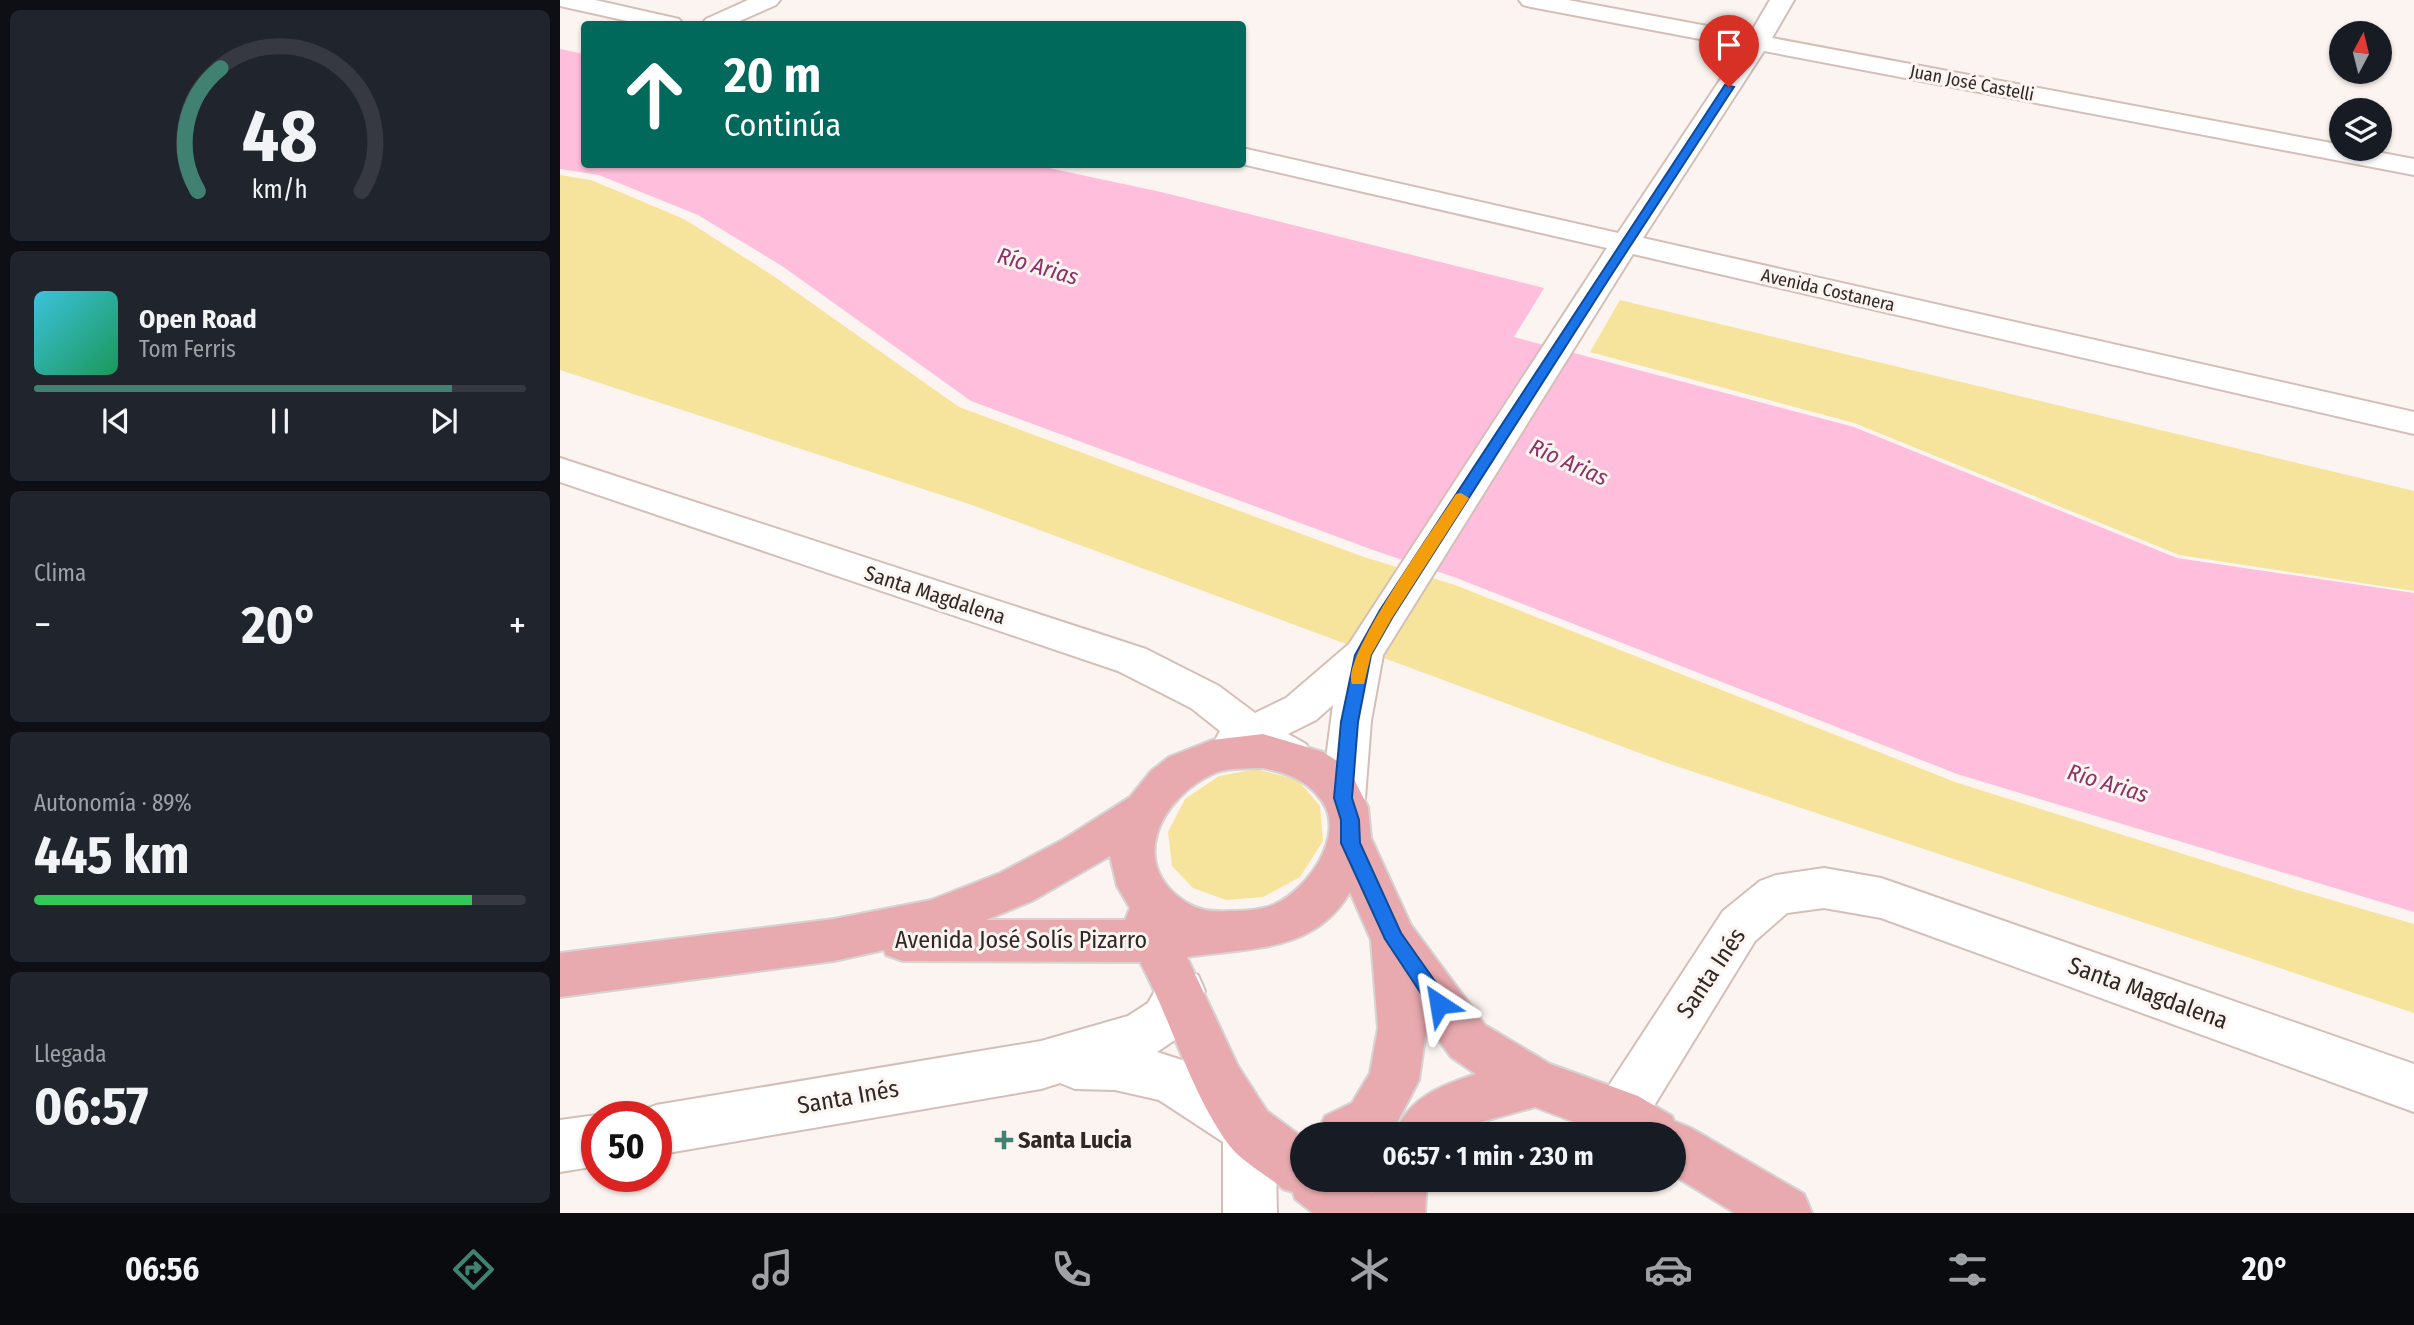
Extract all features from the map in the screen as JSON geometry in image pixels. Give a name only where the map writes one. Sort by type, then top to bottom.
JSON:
[{"type":"main road","points":[[1290,1161],[1249,1129],[1220,1083],[1181,991],[1153,941],[1144,894],[1130,854],[1141,811],[1167,781],[1204,760],[1233,752],[1253,751],[1291,756],[1322,773],[1347,821],[1394,939],[1468,1041],[1535,1083],[1632,1122]]},
{"type":"main road","name":"Avenida José Solís Pizarro","points":[[560,975],[834,940],[933,920],[1016,887],[1080,852],[1141,811]]},
{"type":"main road","points":[[1144,894],[1170,919],[1207,932],[1256,931],[1301,913],[1334,881],[1347,821]]},
{"type":"main road","name":"Avenida José Solís Pizarro","points":[[834,940],[1153,941],[1207,932]]},
{"type":"main road","points":[[1368,1122],[1394,1080],[1403,1028],[1394,939]]},
{"type":"main road","points":[[1427,1122],[1481,1096],[1535,1083]]},
{"type":"main road","points":[[1249,1129],[1290,1137]]},
{"type":"main road","points":[[1686,1154],[1785,1213]]},
{"type":"main road","points":[[1329,1192],[1356,1213]]},
{"type":"main road","points":[[1398,1213],[1400,1192]]},
{"type":"street","points":[[563,0],[658,21]]},
{"type":"street","points":[[721,21],[768,0]]},
{"type":"street","name":"Juan José Castelli","points":[[1531,0],[2414,167]]},
{"type":"street","points":[[1347,821],[1350,722],[1363,655],[1592,295],[1758,43],[1782,0]]},
{"type":"street","name":"Avenida Costanera","points":[[1246,157],[2414,423]]},
{"type":"street","name":"Santa Magdalena","points":[[560,470],[1132,660],[1205,697],[1251,733],[1291,756]]},
{"type":"street","points":[[1204,760],[1301,709],[1363,655]]},
{"type":"street","name":"Santa Inés","points":[[1638,1122],[1739,926],[1776,895],[1824,888],[1881,898]]},
{"type":"street","name":"Santa Magdalena","points":[[1881,898],[2414,1088]]},
{"type":"street","name":"Santa Inés","points":[[672,1127],[1041,1065],[1142,1035],[1165,1019],[1181,991]]},
{"type":"street","name":"Santa Inés","points":[[1041,1065],[1115,1066],[1170,1079],[1249,1129]]},
{"type":"street","points":[[1249,1129],[1250,1213]]},
{"type":"street","points":[[560,1146],[581,1143]]},
{"type":"shaded area","points":[[560,175],[591,180],[684,219],[772,275],[959,407],[1361,556],[1455,585],[1955,782],[2414,924],[2414,1013],[1664,762],[972,505],[560,370]]},
{"type":"shaded area","points":[[1620,300],[2414,491],[2414,591],[2179,555],[1854,423],[1590,352]]},
{"type":"shaded area","points":[[1256,769],[1298,780],[1320,806],[1323,841],[1300,877],[1263,897],[1226,900],[1193,888],[1172,866],[1168,832],[1185,799],[1219,776]]},
{"type":"water","name":"Río Arias","points":[[560,49],[581,53],[581,168],[1049,168],[1161,192],[1544,288],[1514,337],[1854,427],[2177,558],[2414,593],[2414,912],[1957,774],[1454,577],[1373,550],[971,401],[782,266],[698,215],[599,175],[560,169]]},
{"type":"slow traffic","points":[[1358,679],[1363,655],[1461,498]]},
{"type":"place","name":"Santa Lucia","points":[[1004,1140]]},
{"type":"route","points":[[1439,1004],[1394,939],[1350,843],[1350,820],[1343,798],[1350,722],[1363,655],[1605,274],[1729,87]]}]
